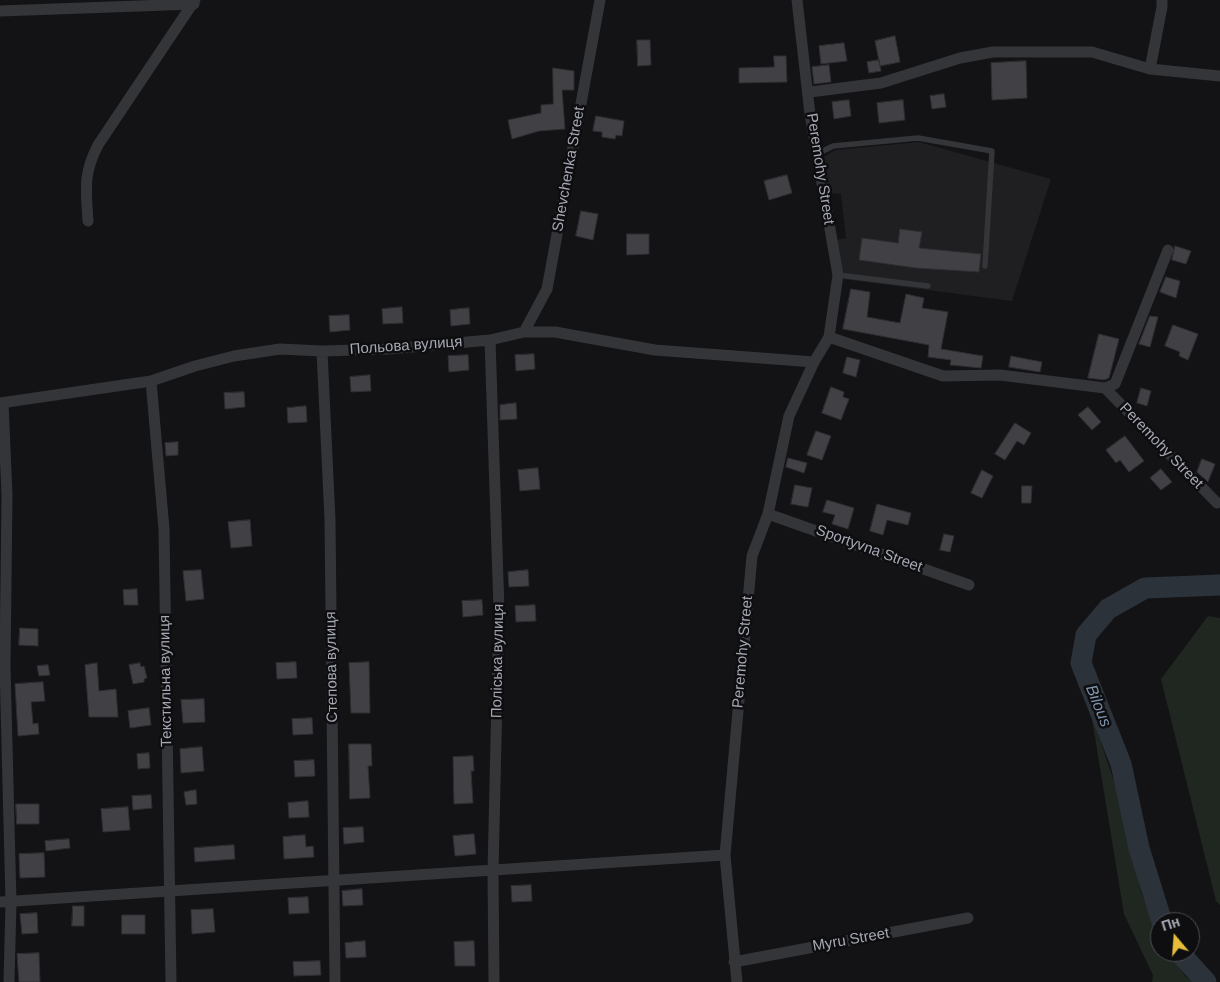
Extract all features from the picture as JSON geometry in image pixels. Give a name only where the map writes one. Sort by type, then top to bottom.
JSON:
[{"type":"street","name":"Shevchenka Street","points":[[524,332],[547,288],[600,0]]},
{"type":"street","name":"Peremohy Street","points":[[736,982],[725,855],[752,556],[768,514],[789,416],[814,362],[829,337],[838,275],[810,114],[810,92],[797,0]]},
{"type":"street","points":[[1150,69],[1162,0]]},
{"type":"street","points":[[0,11],[195,2]]},
{"type":"street","points":[[88,221],[86,178],[89,163],[98,145],[195,2]]},
{"type":"street","points":[[810,92],[881,83],[960,58],[993,52],[1092,52],[1150,69],[1220,76]]},
{"type":"street","name":"Peremohy Street","points":[[1168,250],[1115,384],[1105,388],[1217,503]]},
{"type":"street","name":"Польова вулиця","points":[[2,403],[151,382],[195,366],[234,356],[280,349],[322,351],[389,349],[490,340],[524,332],[555,332],[656,350],[814,362]]},
{"type":"street","points":[[829,337],[943,376],[1000,375],[1105,388]]},
{"type":"street","name":"Поліська вулиця","points":[[490,340],[499,610],[493,871],[494,982]]},
{"type":"street","name":"Степова вулиця","points":[[322,351],[330,520],[335,982]]},
{"type":"street","name":"Текстильна вулиця","points":[[151,382],[164,529],[171,982]]},
{"type":"street","points":[[2,403],[7,495],[5,902],[9,982]]},
{"type":"street","name":"Sportyvna Street","points":[[768,514],[970,586]]},
{"type":"street","points":[[5,902],[725,855]]},
{"type":"street","name":"Myru Street","points":[[734,962],[968,918]]},
{"type":"lane","points":[[817,154],[833,146],[918,138],[992,151],[985,266]]},
{"type":"lane","points":[[838,275],[928,286]]},
{"type":"shaded area","points":[[919,142],[1051,179],[1012,301],[843,279],[836,240],[846,238],[841,194],[829,193],[824,157],[835,150]]},
{"type":"shaded area","points":[[1208,616],[1220,618],[1220,905],[1216,901],[1161,679]]},
{"type":"shaded area","points":[[1091,713],[1125,814],[1141,892],[1150,915],[1150,962],[1175,962],[1186,977],[1193,982],[1152,982],[1153,975],[1124,914]]},
{"type":"building","points":[[895,36],[900,62],[880,66],[875,41]]},
{"type":"building","points":[[637,40],[650,40],[651,65],[638,66]]},
{"type":"building","points":[[844,43],[847,61],[821,64],[819,46]]},
{"type":"building","points":[[774,56],[786,56],[787,82],[739,83],[739,68],[774,67]]},
{"type":"building","points":[[879,60],[881,71],[869,73],[867,62]]},
{"type":"building","points":[[1026,61],[1027,98],[992,100],[991,63]]},
{"type":"building","points":[[829,65],[831,82],[814,84],[812,67]]},
{"type":"building","points":[[553,68],[574,71],[574,90],[562,90],[565,129],[539,131],[512,139],[508,120],[541,113],[541,105],[553,104]]},
{"type":"building","points":[[944,94],[946,107],[932,109],[930,96]]},
{"type":"building","points":[[849,100],[851,116],[834,119],[832,102]]},
{"type":"building","points":[[903,100],[905,120],[879,123],[877,103]]},
{"type":"building","points":[[596,116],[624,121],[622,136],[616,135],[615,139],[602,137],[602,132],[593,131]]},
{"type":"building","points":[[787,175],[792,193],[769,200],[764,181]]},
{"type":"building","points":[[581,211],[598,214],[593,240],[576,236]]},
{"type":"building","points":[[900,229],[922,232],[919,248],[981,254],[979,272],[916,268],[859,260],[862,238],[898,243]]},
{"type":"building","points":[[627,234],[649,234],[649,254],[627,255]]},
{"type":"building","points":[[1175,246],[1191,251],[1186,264],[1172,260]]},
{"type":"building","points":[[1166,277],[1180,281],[1176,298],[1160,292]]},
{"type":"building","points":[[851,289],[870,292],[867,317],[900,323],[906,294],[924,298],[922,308],[948,312],[941,349],[983,356],[981,368],[950,365],[951,360],[928,357],[929,345],[843,329]]},
{"type":"building","points":[[402,307],[403,323],[383,324],[382,309]]},
{"type":"building","points":[[469,308],[470,324],[451,326],[450,310]]},
{"type":"building","points":[[349,315],[350,330],[330,332],[329,316]]},
{"type":"building","points":[[1150,316],[1158,317],[1150,347],[1139,344]]},
{"type":"building","points":[[1173,325],[1198,334],[1188,360],[1179,356],[1180,352],[1165,346]]},
{"type":"building","points":[[1099,334],[1119,339],[1109,378],[1104,380],[1088,378]]},
{"type":"building","points":[[534,354],[535,369],[516,371],[515,355]]},
{"type":"building","points":[[468,355],[469,370],[449,372],[448,356]]},
{"type":"building","points":[[1011,356],[1042,362],[1040,372],[1009,367]]},
{"type":"building","points":[[847,357],[860,360],[856,377],[843,373]]},
{"type":"building","points":[[370,375],[371,391],[351,392],[350,377]]},
{"type":"building","points":[[831,387],[844,392],[843,397],[849,399],[841,420],[822,413]]},
{"type":"building","points":[[1141,388],[1151,391],[1147,406],[1137,403]]},
{"type":"building","points":[[244,392],[245,407],[225,409],[224,393]]},
{"type":"building","points":[[516,403],[517,419],[500,420],[500,405]]},
{"type":"building","points":[[306,406],[307,422],[288,423],[287,408]]},
{"type":"building","points":[[1088,407],[1101,422],[1092,430],[1078,415]]},
{"type":"building","points":[[1015,423],[1031,433],[1024,445],[1017,441],[1005,460],[995,454]]},
{"type":"building","points":[[816,431],[831,436],[822,460],[807,455]]},
{"type":"building","points":[[1125,436],[1144,461],[1129,472],[1120,460],[1116,463],[1106,450]]},
{"type":"building","points":[[178,442],[178,455],[166,456],[165,443]]},
{"type":"building","points":[[788,458],[807,463],[804,473],[786,467]]},
{"type":"building","points":[[1202,459],[1215,464],[1208,482],[1197,472]]},
{"type":"building","points":[[538,468],[540,489],[520,491],[518,470]]},
{"type":"building","points":[[1161,469],[1172,482],[1161,490],[1150,478]]},
{"type":"building","points":[[982,470],[993,476],[982,498],[971,493]]},
{"type":"building","points":[[795,485],[812,488],[808,507],[791,504]]},
{"type":"building","points":[[1022,486],[1032,486],[1031,503],[1022,503]]},
{"type":"building","points":[[827,500],[854,508],[848,529],[832,524],[835,515],[823,512]]},
{"type":"building","points":[[877,504],[911,513],[908,525],[887,520],[883,535],[870,531]]},
{"type":"building","points":[[250,520],[252,546],[231,548],[228,522]]},
{"type":"building","points":[[944,534],[954,536],[950,552],[940,550]]},
{"type":"building","points":[[201,570],[204,599],[186,601],[183,571]]},
{"type":"building","points":[[528,570],[529,586],[509,587],[508,572]]},
{"type":"building","points":[[137,589],[138,605],[124,605],[123,590]]},
{"type":"building","points":[[482,600],[483,615],[463,617],[462,601]]},
{"type":"building","points":[[535,605],[536,621],[516,622],[515,606]]},
{"type":"building","points":[[20,628],[38,629],[38,646],[19,645]]},
{"type":"building","points":[[296,662],[297,678],[277,679],[276,663]]},
{"type":"building","points":[[369,662],[370,713],[351,713],[349,663]]},
{"type":"building","points":[[97,663],[99,691],[116,689],[118,717],[89,717],[85,665]]},
{"type":"building","points":[[140,663],[141,667],[144,666],[147,678],[144,679],[144,682],[133,684],[129,665]]},
{"type":"building","points":[[48,665],[50,675],[39,676],[37,666]]},
{"type":"building","points":[[43,682],[45,701],[31,702],[33,724],[38,723],[39,734],[18,736],[15,684]]},
{"type":"building","points":[[204,699],[205,722],[183,723],[181,700]]},
{"type":"building","points":[[149,708],[151,725],[130,728],[128,711]]},
{"type":"building","points":[[312,718],[313,734],[293,735],[292,719]]},
{"type":"building","points":[[349,744],[371,744],[372,766],[368,766],[370,798],[350,799]]},
{"type":"building","points":[[202,747],[204,771],[181,773],[180,749]]},
{"type":"building","points":[[149,753],[150,768],[138,769],[137,754]]},
{"type":"building","points":[[473,756],[474,771],[471,771],[473,803],[454,804],[453,757]]},
{"type":"building","points":[[314,760],[315,776],[295,777],[294,761]]},
{"type":"building","points":[[196,790],[197,804],[186,805],[184,792]]},
{"type":"building","points":[[151,795],[152,808],[133,810],[132,796]]},
{"type":"building","points":[[308,801],[309,817],[289,818],[288,803]]},
{"type":"building","points":[[16,804],[39,804],[39,824],[17,824]]},
{"type":"building","points":[[128,807],[130,830],[103,832],[101,809]]},
{"type":"building","points":[[363,827],[364,842],[344,844],[343,828]]},
{"type":"building","points":[[474,834],[476,854],[455,856],[453,836]]},
{"type":"building","points":[[305,835],[306,847],[313,846],[314,857],[284,859],[283,837]]},
{"type":"building","points":[[69,839],[70,848],[46,851],[45,841]]},
{"type":"building","points":[[234,845],[235,859],[195,862],[194,848]]},
{"type":"building","points":[[44,853],[45,877],[20,878],[19,854]]},
{"type":"building","points":[[531,885],[532,901],[512,902],[511,886]]},
{"type":"building","points":[[362,889],[363,905],[343,906],[342,891]]},
{"type":"building","points":[[308,897],[309,913],[289,914],[288,898]]},
{"type":"building","points":[[73,906],[84,906],[84,926],[72,926]]},
{"type":"building","points":[[213,909],[215,932],[192,934],[191,910]]},
{"type":"building","points":[[37,913],[38,933],[22,934],[20,914]]},
{"type":"building","points":[[122,915],[145,915],[145,934],[122,934]]},
{"type":"building","points":[[365,941],[366,957],[346,958],[345,943]]},
{"type":"building","points":[[474,941],[475,966],[455,966],[454,942]]},
{"type":"building","points":[[39,953],[40,982],[19,982],[17,954]]},
{"type":"building","points":[[320,961],[321,975],[294,976],[293,962]]},
{"type":"waterway","name":"Bilous","points":[[1159,912],[1139,848],[1121,764],[1081,663],[1086,635],[1108,609],[1145,588],[1220,585]]},
{"type":"waterway","name":"Bilous","points":[[1188,962],[1206,982]]}]
